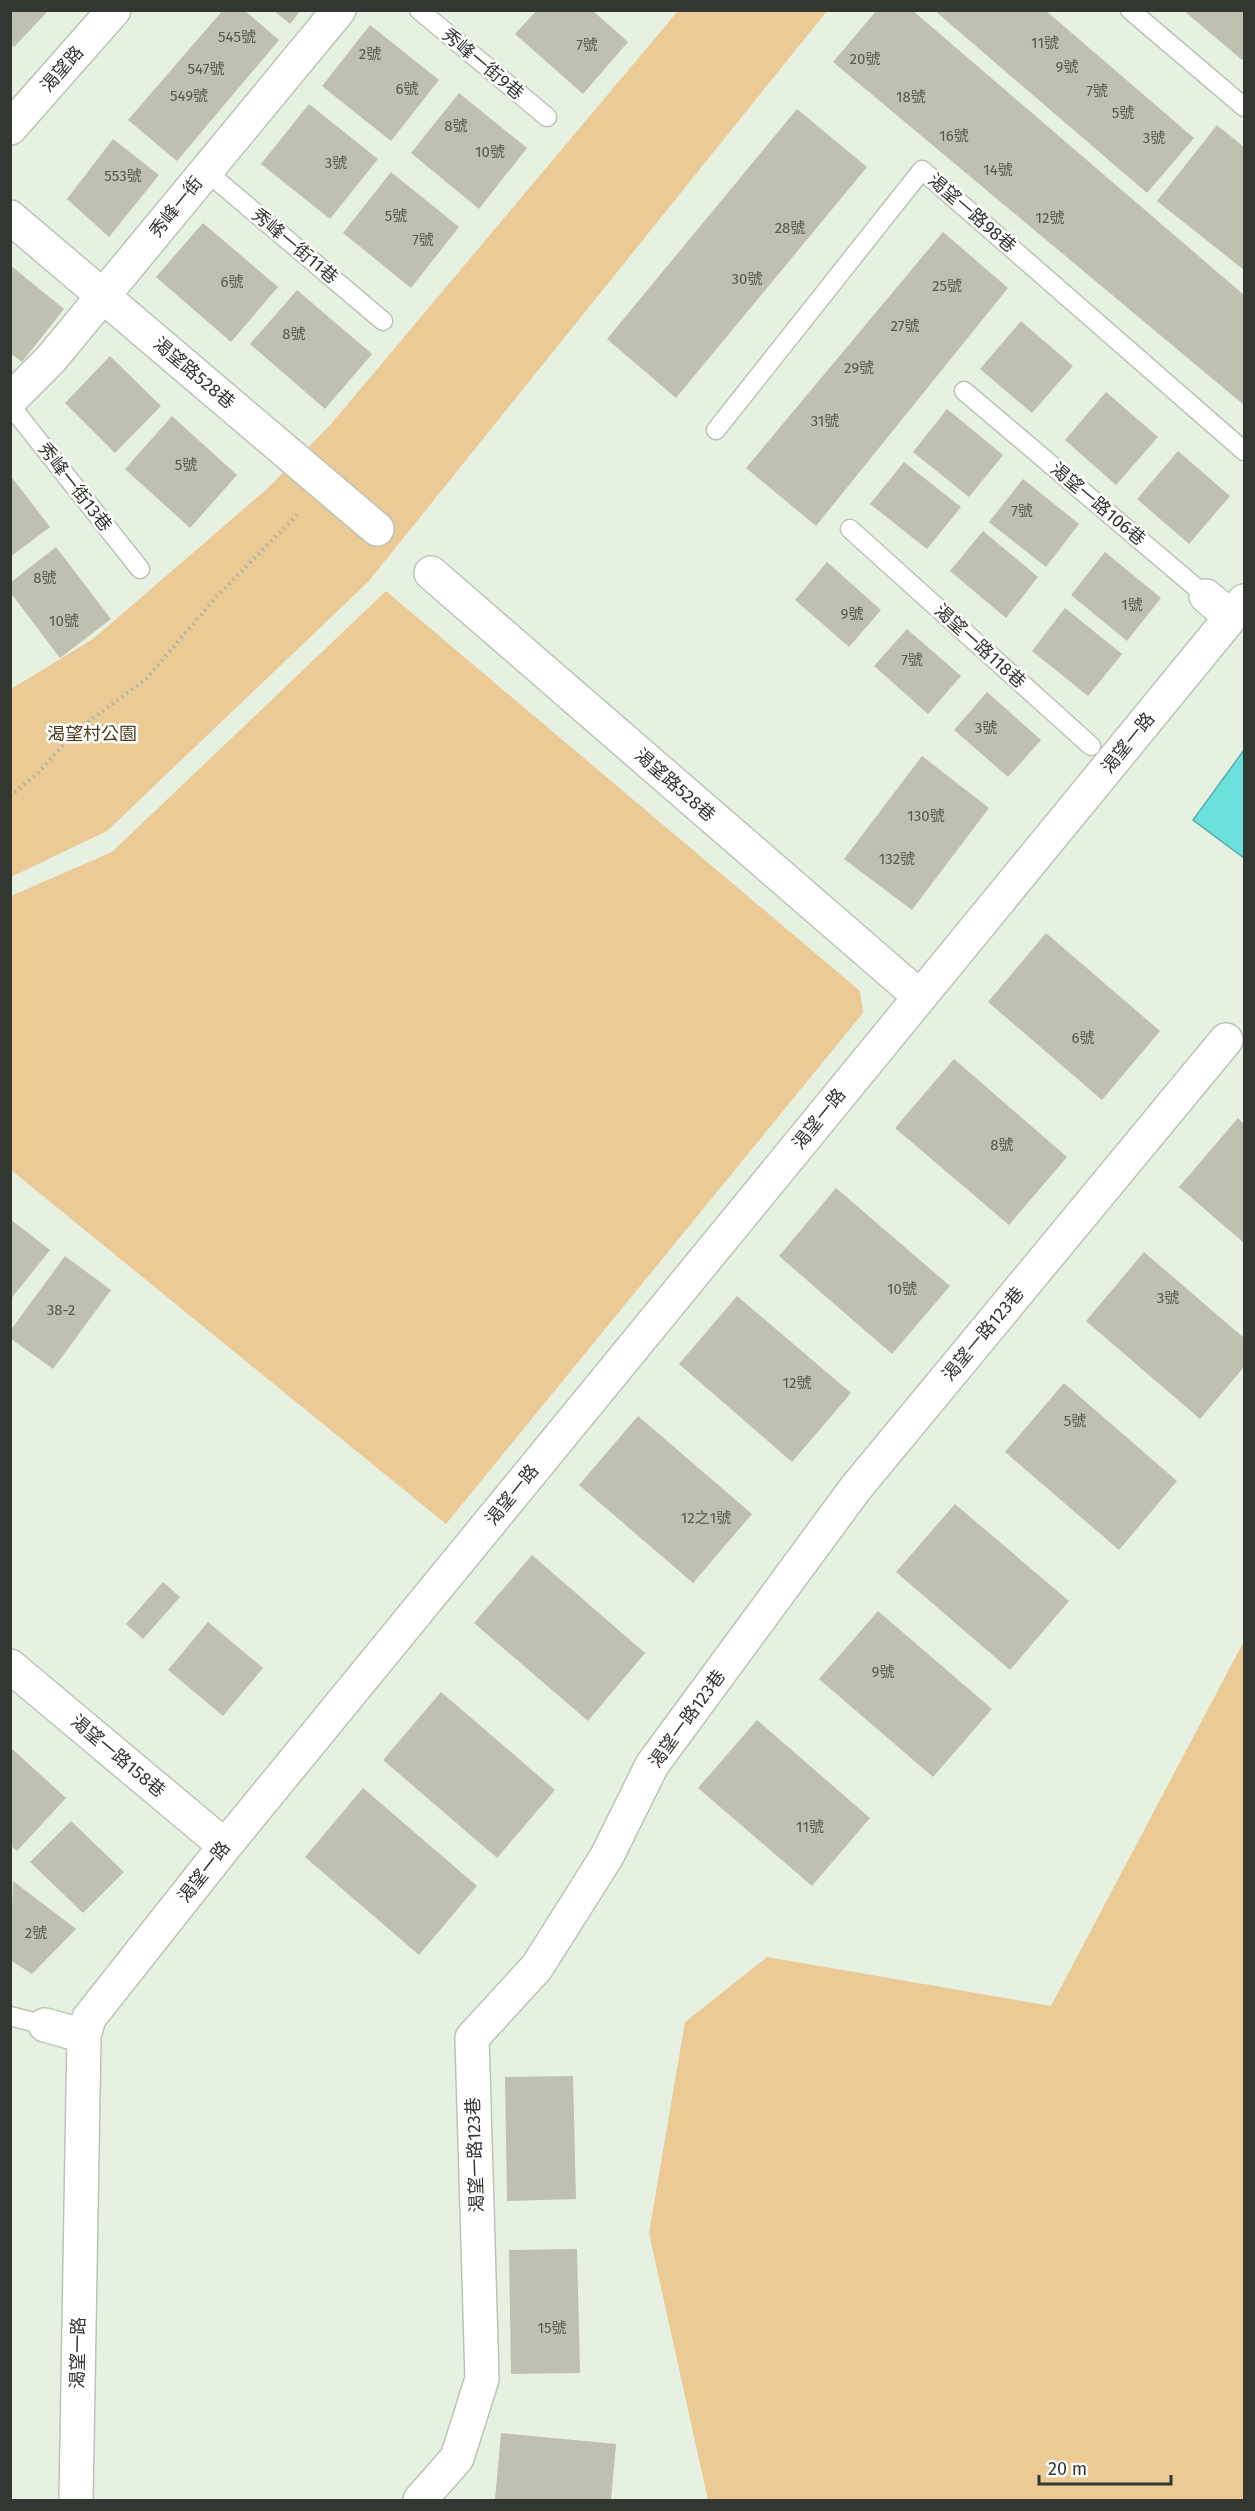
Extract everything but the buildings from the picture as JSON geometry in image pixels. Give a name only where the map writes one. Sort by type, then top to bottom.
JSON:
[{"type":"street","name":"渴望路","points":[[10,128],[114,10]]},
{"type":"street","name":"秀峰一街","points":[[10,400],[51,359],[339,10]]},
{"type":"street","name":"渴望路528巷","points":[[10,217],[377,529]]},
{"type":"street","name":"渴望路528巷","points":[[431,573],[919,996]]},
{"type":"street","name":"渴望一路106巷","points":[[1206,596],[1238,609]]},
{"type":"street","name":"渴望一路","points":[[76,2500],[84,2036],[89,2018],[225,1846],[919,996],[1100,755],[1238,609]]},
{"type":"street","name":"渴望一路123巷","points":[[420,2500],[457,2458],[482,2379],[472,2038],[537,1966],[607,1856],[652,1765],[855,1489],[1226,1040]]},
{"type":"street","name":"渴望一路158巷","points":[[10,1666],[225,1846]]},
{"type":"street","points":[[45,2025],[84,2036]]},
{"type":"lane","name":"秀峰一街9巷","points":[[419,10],[547,117]]},
{"type":"lane","points":[[1130,10],[1245,107]]},
{"type":"lane","name":"渴望一路98巷","points":[[717,430],[922,170],[1245,450]]},
{"type":"lane","name":"秀峰一街11巷","points":[[206,171],[383,321]]},
{"type":"lane","name":"渴望一路106巷","points":[[964,391],[1206,596]]},
{"type":"lane","name":"秀峰一街13巷","points":[[10,405],[140,569]]},
{"type":"lane","name":"渴望一路118巷","points":[[850,529],[1100,755]]},
{"type":"lane","points":[[10,2016],[45,2025]]},
{"type":"path","points":[[10,796],[38,773],[77,730],[146,679],[218,596],[327,485]]},
{"type":"green space","name":"渴望村公園","points":[[678,11],[827,11],[368,582],[107,831],[11,877],[11,689],[93,639],[268,488],[331,424]]},
{"type":"green space","points":[[386,591],[860,991],[863,1013],[446,1524],[11,1170],[11,896],[112,852]]},
{"type":"green space","points":[[1244,1641],[1244,2500],[708,2500],[649,2233],[685,2022],[767,1957],[1051,2006]]},
{"type":"water","points":[[1244,750],[1244,858],[1193,820]]}]
